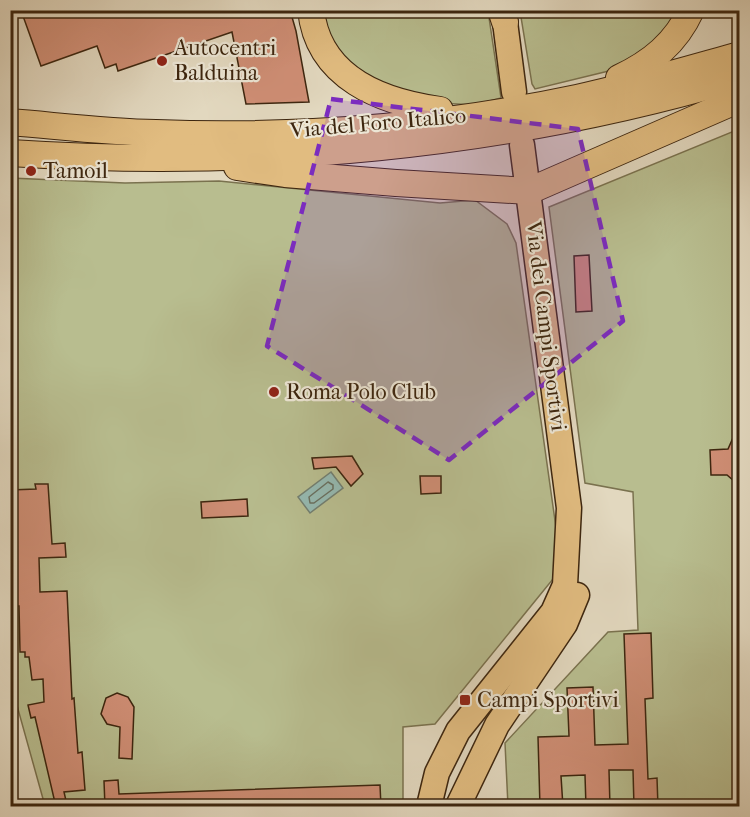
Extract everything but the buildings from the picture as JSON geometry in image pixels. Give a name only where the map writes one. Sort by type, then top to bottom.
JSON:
[{"type":"highway","points":[[311,10],[317,39],[330,60],[346,76],[373,93],[405,105],[498,111]]},
{"type":"highway","points":[[579,98],[627,75],[657,55],[675,39],[691,10]]},
{"type":"highway","name":"Via del Foro Italico","points":[[10,122],[155,133],[248,133],[353,128],[498,111],[579,98],[740,55]]},
{"type":"highway","name":"Via del Foro Italico","points":[[10,153],[169,157],[345,150],[448,138],[589,115],[740,77]]},
{"type":"highway","points":[[169,157],[285,174],[502,192],[530,191],[740,99]]},
{"type":"main road","points":[[505,14],[514,92]]},
{"type":"main road","name":"Via dei Campi Sportivi","points":[[458,807],[497,725],[574,606],[580,581],[580,559],[569,508],[530,191],[522,145]]},
{"type":"main road","name":"Via dei Campi Sportivi","points":[[429,807],[437,773],[469,714],[542,627],[564,593],[569,508]]},
{"type":"main road","points":[[446,754],[457,758],[465,765],[469,781]]},
{"type":"highlighted area","points":[[331,99],[578,129],[623,321],[449,460],[267,346]]},
{"type":"green space","points":[[322,10],[488,11],[501,98],[474,105],[425,102],[392,94],[335,54]]},
{"type":"green space","points":[[520,11],[679,11],[658,44],[621,68],[535,89],[532,84]]},
{"type":"green space","points":[[739,129],[739,806],[508,806],[505,743],[608,632],[638,630],[633,492],[585,483],[549,207]]},
{"type":"green space","name":"Roma Polo Club","points":[[10,178],[125,183],[219,181],[440,203],[475,200],[507,224],[516,243],[558,542],[553,579],[435,724],[403,727],[403,806],[45,806],[11,684]]},
{"type":"water","points":[[331,472],[343,488],[310,513],[298,497]]},
{"type":"place","name":"Autocentri Balduina","points":[[162,61]]},
{"type":"place","name":"Tamoil","points":[[31,171]]},
{"type":"place","name":"Roma Polo Club","points":[[274,392]]},
{"type":"place","name":"Campi Sportivi","points":[[465,700]]}]
